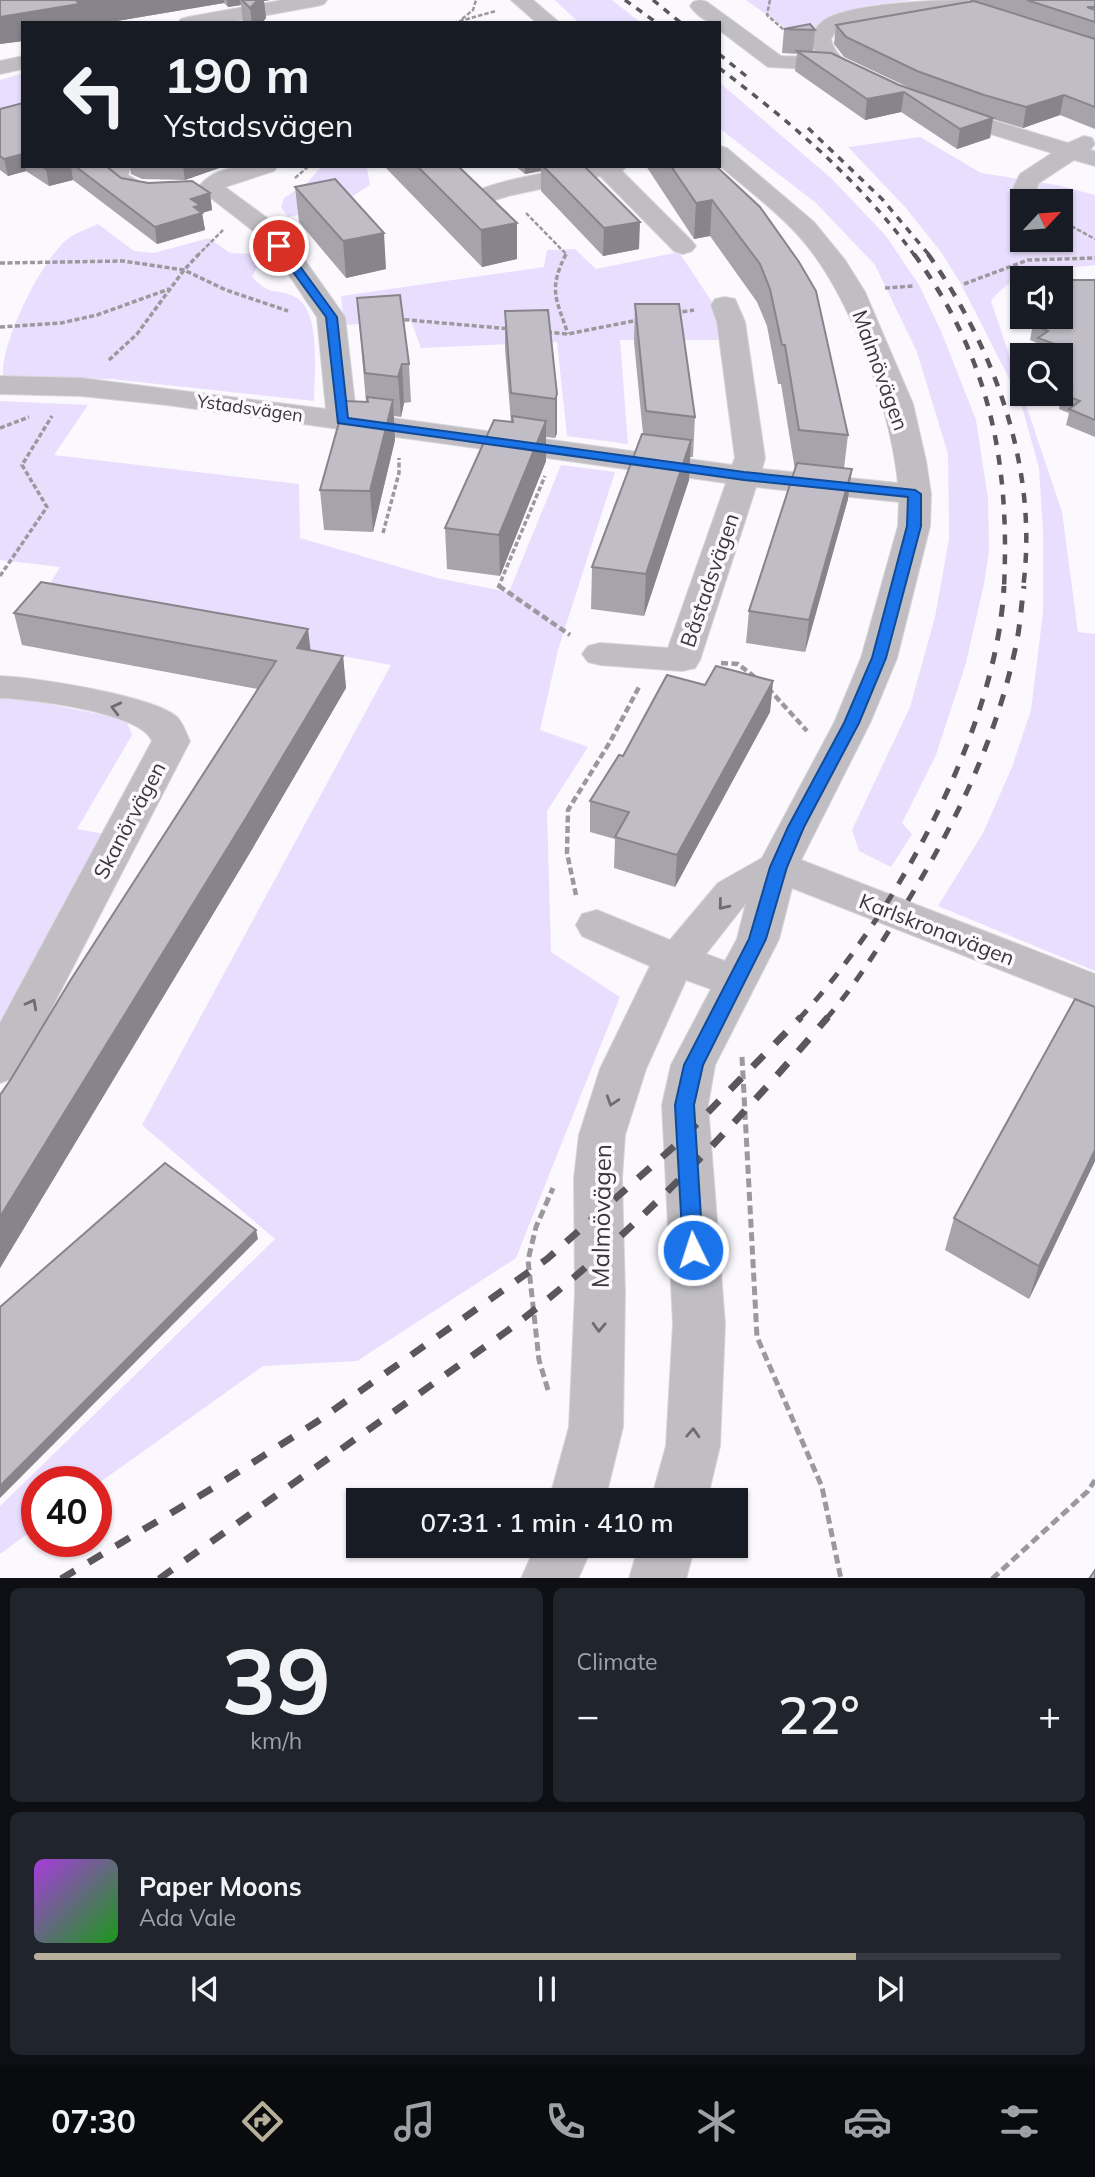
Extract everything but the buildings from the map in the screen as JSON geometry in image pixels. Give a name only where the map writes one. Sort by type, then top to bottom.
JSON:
[{"type":"street","points":[[190,16],[259,4],[317,0]]},
{"type":"street","points":[[524,2],[548,21]]},
{"type":"street","points":[[828,57],[820,38],[830,26],[843,19],[953,3]]},
{"type":"street","points":[[700,6],[720,21]]},
{"type":"street","points":[[721,21],[776,62],[828,57],[884,88]]},
{"type":"street","points":[[0,68],[21,63]]},
{"type":"street","points":[[920,104],[1095,159]]},
{"type":"street","points":[[1024,189],[1029,179],[1095,136]]},
{"type":"street","name":"Malmövägen","points":[[682,1488],[693,1446],[699,1324],[685,1105],[693,1065],[758,939],[778,867],[796,827],[852,723],[879,658],[914,526],[915,494],[911,461],[898,404],[852,292],[836,266],[805,227],[721,155]]},
{"type":"street","points":[[118,168],[116,176],[132,188],[147,191],[210,188],[255,220],[290,258],[331,317],[342,421]]},
{"type":"street","points":[[210,188],[219,180],[259,168]]},
{"type":"street","points":[[491,194],[604,168]]},
{"type":"street","points":[[609,168],[683,246]]},
{"type":"street","name":"Båstadsvägen","points":[[600,654],[668,659],[744,476],[750,458],[731,322],[725,306]]},
{"type":"street","name":"Ystadsvägen","points":[[0,385],[81,387],[744,476],[915,494]]},
{"type":"street","name":"Skanörvägen","points":[[0,687],[52,692],[142,715],[164,726],[171,741],[0,1065]]},
{"type":"street","name":"Malmövägen","points":[[580,1488],[596,1427],[600,1293],[598,1178],[602,1135],[623,1069],[670,970],[732,894],[778,867]]},
{"type":"street","name":"Karlskronavägen","points":[[778,867],[1095,991]]},
{"type":"street","points":[[597,925],[678,961],[736,981]]},
{"type":"street","points":[[549,1578],[559,1558]]},
{"type":"street","points":[[657,1578],[663,1558]]},
{"type":"path","points":[[462,19],[473,10],[476,0]]},
{"type":"path","points":[[771,0],[767,15],[807,47],[828,57]]},
{"type":"path","points":[[458,21],[524,2]]},
{"type":"path","points":[[0,428],[50,409],[81,387],[136,334],[184,270],[224,230],[255,220],[261,209],[307,168]]},
{"type":"path","points":[[491,194],[566,254],[554,278],[556,298],[568,334]]},
{"type":"path","points":[[1073,227],[1095,239]]},
{"type":"path","points":[[964,284],[1028,260],[1095,258]]},
{"type":"path","points":[[0,263],[123,261],[184,270],[226,290],[295,314],[433,321],[513,329]]},
{"type":"path","points":[[899,287],[914,286]]},
{"type":"path","points":[[0,327],[61,323],[85,318],[170,289]]},
{"type":"path","points":[[667,314],[725,306]]},
{"type":"path","points":[[540,332],[568,334],[643,319]]},
{"type":"path","points":[[0,576],[47,507],[22,465],[27,451],[46,431],[53,415]]},
{"type":"path","points":[[383,533],[399,473],[399,429]]},
{"type":"path","points":[[557,450],[498,589],[600,654]]},
{"type":"path","points":[[597,925],[577,907],[574,877],[567,853],[568,810],[668,659],[738,664],[765,685],[813,736]]},
{"type":"path","points":[[741,1044],[757,1337],[822,1487],[841,1578]]},
{"type":"path","points":[[549,1393],[539,1360],[528,1260],[536,1227],[557,1180]]},
{"type":"path","points":[[992,1578],[1088,1491],[1095,1480]]},
{"type":"shaded area","points":[[555,0],[612,0],[638,21],[577,21]]},
{"type":"shaded area","points":[[746,0],[914,0],[856,8],[829,18],[807,37],[789,31]]},
{"type":"shaded area","points":[[21,74],[21,110],[0,115],[0,80]]},
{"type":"shaded area","points":[[721,84],[832,179],[886,236],[919,285],[941,331],[976,420],[988,499],[989,551],[984,584],[966,663],[936,755],[902,823],[912,834],[891,867],[859,851],[852,830],[910,707],[935,617],[949,539],[948,454],[917,352],[875,265],[816,203],[721,130]]},
{"type":"shaded area","points":[[920,137],[981,173],[1072,189],[1010,189],[1010,252],[1073,252],[1073,189],[1095,195],[1095,265],[1073,268],[1010,266],[1010,284],[991,301],[1010,357],[1010,380],[961,284],[941,252],[905,207],[848,147]]},
{"type":"shaded area","points":[[320,168],[367,168],[370,185],[334,208],[288,217],[281,207],[284,198],[307,183]]},
{"type":"shaded area","points":[[98,224],[134,251],[154,253],[209,238],[230,253],[257,254],[272,258],[259,263],[252,277],[264,288],[288,294],[304,304],[315,344],[314,401],[111,379],[3,378],[4,363],[14,326],[43,268],[67,239]]},
{"type":"shaded area","points":[[575,249],[596,269],[679,252],[716,308],[718,340],[620,340],[628,444],[567,436],[557,342],[421,348],[411,321],[344,325],[341,296],[544,267],[547,250]]},
{"type":"shaded area","points":[[0,401],[88,405],[54,455],[299,484],[300,538],[437,578],[509,592],[561,465],[615,472],[558,650],[540,730],[588,747],[547,811],[551,952],[620,997],[516,1258],[357,1361],[263,1366],[112,1474],[112,1466],[41,1466],[275,1239],[142,1125],[391,665],[40,600],[60,567],[0,560]]},
{"type":"shaded area","points":[[1022,406],[1026,406],[1062,512],[1078,632],[1095,634],[1095,971],[938,906],[983,833],[1012,767],[1031,710],[1043,612],[1043,531],[1039,468]]},
{"type":"shaded area","points":[[0,694],[123,719],[132,735],[77,829],[104,834],[0,1021]]},
{"type":"shaded area","points":[[21,1486],[21,1539],[0,1554],[0,1506]]},
{"type":"railway","points":[[625,0],[654,21]]},
{"type":"railway","points":[[653,0],[679,21]]},
{"type":"railway","points":[[721,56],[746,76]]},
{"type":"railway","points":[[721,70],[799,132],[849,178],[915,256]]},
{"type":"railway","points":[[808,128],[882,199],[930,256]]},
{"type":"railway","points":[[914,254],[940,293],[961,332],[990,413],[1003,497],[1004,588]]},
{"type":"railway","points":[[928,254],[973,330],[992,370],[1007,412],[1018,456],[1024,499],[1026,544],[1023,588]]},
{"type":"railway","points":[[799,1019],[871,928],[935,818],[983,700],[997,642],[1004,586]]},
{"type":"railway","points":[[826,1019],[863,970],[916,887],[968,789],[1006,686],[1017,642],[1024,586]]},
{"type":"railway","points":[[63,1578],[318,1421],[547,1259],[679,1142],[801,1017]]},
{"type":"railway","points":[[160,1578],[507,1331],[594,1260],[715,1143],[828,1017]]},
{"type":"route","points":[[279,246],[331,317],[342,421],[744,476],[915,494],[914,526],[879,658],[852,723],[796,827],[778,867],[758,939],[693,1065],[685,1105],[693,1250]]}]
